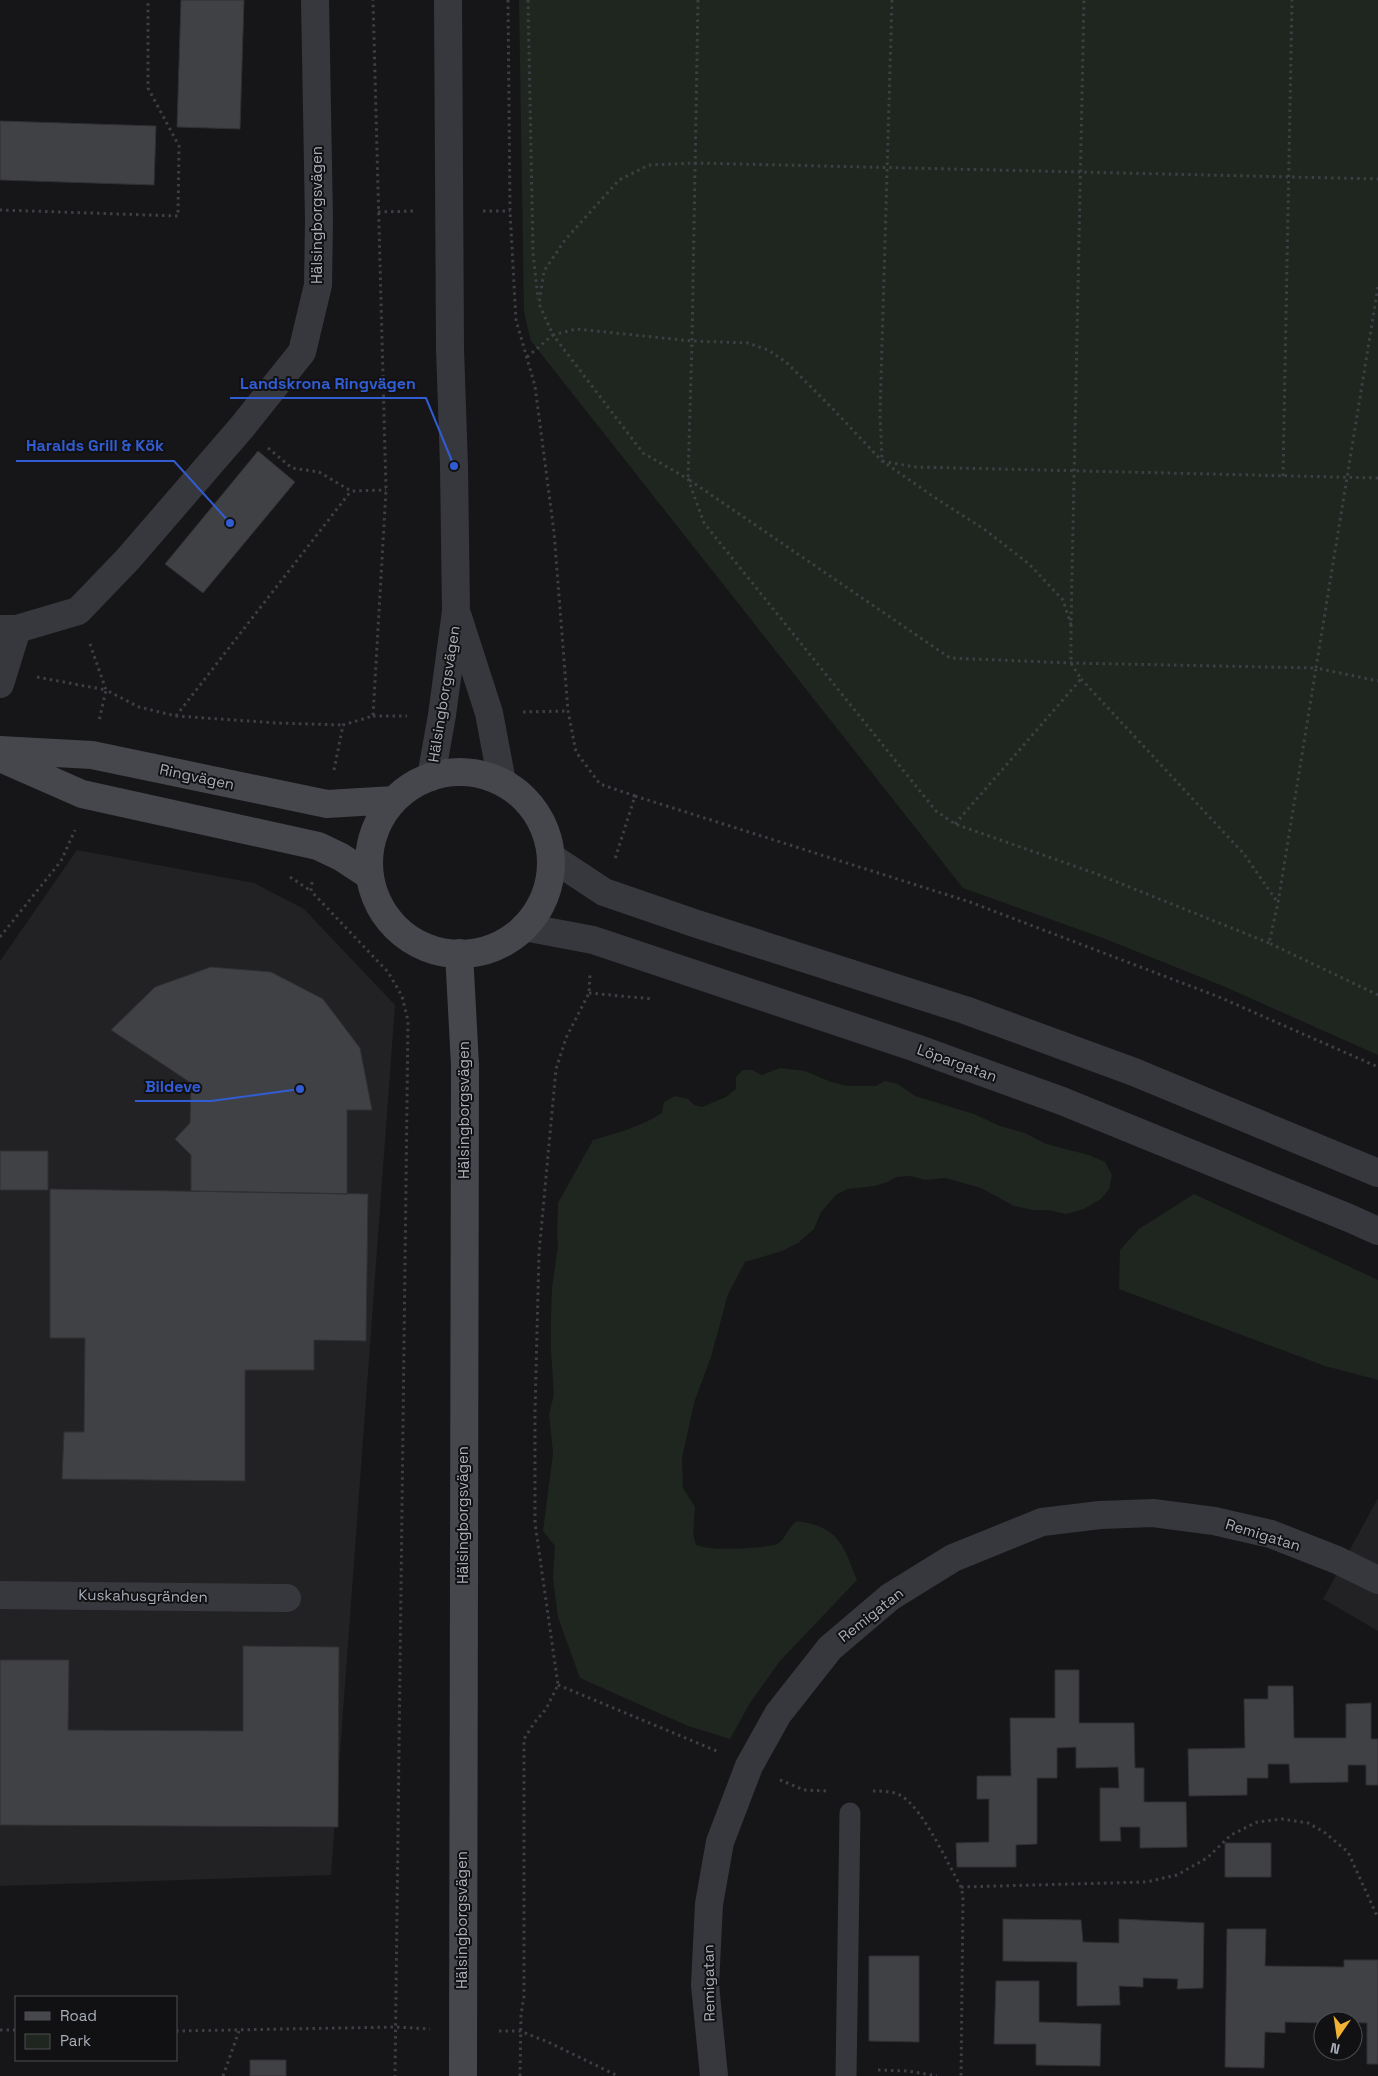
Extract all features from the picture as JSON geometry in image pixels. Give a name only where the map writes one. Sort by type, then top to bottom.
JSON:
[{"type":"main road","name":"Ringvägen","points":[[0,750],[92,755],[327,804],[394,800]]},
{"type":"main road","points":[[0,758],[82,794],[318,846],[341,857],[370,876]]},
{"type":"main road","points":[[467,772],[502,782],[527,800],[536,813],[549,842],[551,870],[540,907],[524,928],[500,944],[473,952],[459,953],[441,951],[424,946],[408,937],[394,925],[383,911],[375,894],[370,876],[370,849],[373,836],[394,800],[411,786],[431,777],[467,772]]},
{"type":"main road","name":"Hälsingborgsvägen","points":[[459,953],[465,1064],[462,2076]]},
{"type":"street","name":"Hälsingborgsvägen","points":[[78,611],[128,558],[242,427],[302,352],[318,285],[319,220],[315,0]]},
{"type":"street","name":"Hälsingborgsvägen","points":[[431,777],[442,715],[456,611],[450,348],[448,0]]},
{"type":"street","points":[[0,684],[9,629],[78,611]]},
{"type":"street","name":"Hälsingborgsvägen","points":[[456,611],[489,713],[502,782]]},
{"type":"street","points":[[551,857],[604,892],[1010,1026],[1134,1072],[1378,1173]]},
{"type":"street","name":"Löpargatan","points":[[524,928],[593,940],[898,1042],[1062,1101],[1314,1203],[1378,1232]]},
{"type":"street","name":"Remigatan","points":[[714,2076],[705,1985],[709,1904],[720,1842],[749,1766],[778,1714],[830,1648],[890,1597],[954,1558],[1042,1522],[1100,1515],[1153,1513],[1214,1521],[1271,1534],[1337,1560],[1378,1580]]},
{"type":"street","name":"Kuskahusgränden","points":[[0,1595],[287,1598]]},
{"type":"lane","points":[[846,2073],[850,1813]]},
{"type":"path","points":[[0,208],[2,210],[178,216],[179,146],[148,88],[148,0]]},
{"type":"path","points":[[78,611],[106,690],[139,707],[176,716],[277,723],[343,725],[373,716],[386,490],[373,0]]},
{"type":"path","points":[[508,0],[510,211],[516,320],[535,386],[554,532],[568,711],[576,752],[600,784],[970,902],[1219,997],[1378,1067]]},
{"type":"path","points":[[528,0],[532,253],[539,304],[552,335],[643,453],[688,479],[950,658],[1071,663],[1316,668],[1378,681]]},
{"type":"path","points":[[698,0],[688,479],[704,523],[936,811],[956,824],[1097,874],[1269,943],[1378,995]]},
{"type":"path","points":[[882,461],[880,414],[892,0]]},
{"type":"path","points":[[1084,0],[1071,663],[1081,679],[1244,854],[1278,903]]},
{"type":"path","points":[[1283,476],[1292,0]]},
{"type":"path","points":[[539,304],[544,271],[565,240],[619,180],[649,165],[694,163],[1378,179]]},
{"type":"path","points":[[1269,943],[1278,903],[1378,287]]},
{"type":"path","points":[[527,357],[552,335],[576,329],[692,340],[748,343],[768,350],[793,368],[882,461],[984,529],[1029,564],[1063,600],[1071,625]]},
{"type":"path","points":[[242,427],[292,468],[320,472],[351,491],[386,490]]},
{"type":"path","points":[[882,461],[914,467],[1378,478]]},
{"type":"path","points":[[176,716],[351,491]]},
{"type":"path","points":[[956,824],[1081,679]]},
{"type":"path","points":[[327,804],[343,725]]},
{"type":"path","points":[[604,892],[635,796]]},
{"type":"path","points":[[0,937],[61,861],[76,830]]},
{"type":"path","points":[[318,846],[311,891],[388,972],[402,996],[408,1021],[395,2076]]},
{"type":"path","points":[[520,2076],[520,2031],[524,1996],[524,1739],[546,1709],[558,1685],[535,1523],[534,1411],[539,1253],[556,1069],[566,1038],[589,994],[593,940]]},
{"type":"path","points":[[558,1685],[720,1752]]},
{"type":"path","points":[[776,1778],[804,1790],[830,1791]]},
{"type":"path","points":[[868,1791],[887,1791],[903,1796],[918,1812],[961,1887],[963,1896],[961,2076]]},
{"type":"path","points":[[961,1887],[1146,1882],[1178,1875],[1207,1858],[1231,1835],[1257,1822],[1282,1819],[1308,1824],[1324,1832],[1348,1852],[1378,1918]]},
{"type":"path","points":[[178,2030],[239,2031],[396,2028],[520,2031],[548,2042],[618,2076]]},
{"type":"path","points":[[0,2030],[15,2030]]},
{"type":"path","points":[[223,2076],[239,2031]]},
{"type":"path","points":[[908,2070],[908,2076]]},
{"type":"path","points":[[846,2073],[908,2070],[937,2076]]},
{"type":"shaded area","points":[[77,850],[254,883],[304,909],[395,1005],[331,1875],[0,1886],[0,961]]},
{"type":"shaded area","points":[[1378,1498],[1378,1631],[1323,1599]]},
{"type":"green space","points":[[519,0],[1378,0],[1378,1055],[1223,986],[1103,938],[963,888],[531,341],[524,312]]},
{"type":"green space","points":[[780,1068],[805,1071],[831,1082],[848,1086],[876,1086],[885,1081],[898,1084],[915,1096],[974,1114],[1000,1126],[1025,1133],[1046,1144],[1089,1155],[1105,1162],[1112,1175],[1109,1189],[1101,1199],[1084,1209],[1066,1214],[1014,1206],[981,1188],[945,1178],[925,1180],[911,1176],[896,1177],[875,1186],[848,1189],[837,1194],[821,1212],[814,1229],[798,1243],[782,1251],[745,1262],[728,1294],[711,1357],[694,1403],[682,1458],[683,1488],[695,1507],[693,1533],[696,1545],[724,1549],[756,1548],[773,1545],[780,1542],[797,1521],[811,1524],[831,1533],[838,1539],[848,1556],[857,1580],[780,1661],[750,1703],[730,1739],[688,1726],[580,1678],[558,1617],[553,1578],[555,1546],[543,1531],[553,1453],[549,1414],[554,1395],[551,1315],[552,1288],[558,1246],[558,1203],[593,1140],[628,1129],[654,1118],[662,1113],[664,1102],[675,1096],[688,1099],[694,1105],[702,1107],[726,1097],[736,1089],[736,1077],[743,1070],[752,1070],[762,1075]]},
{"type":"green space","points":[[1194,1194],[1378,1280],[1378,1380],[1325,1366],[1119,1289],[1120,1250],[1139,1229]]},
{"type":"building","points":[[181,0],[244,0],[240,129],[177,127]]},
{"type":"building","points":[[0,121],[156,126],[154,185],[0,180]]},
{"type":"building","points":[[258,451],[295,482],[203,593],[165,564]]},
{"type":"building","points":[[211,967],[271,972],[323,999],[360,1048],[372,1110],[347,1110],[347,1194],[191,1191],[191,1155],[175,1139],[190,1123],[191,1083],[111,1030],[155,987]]},
{"type":"building","points":[[0,1151],[48,1151],[48,1190],[0,1190]]},
{"type":"building","points":[[50,1189],[368,1194],[366,1341],[314,1340],[314,1370],[245,1370],[245,1481],[62,1479],[64,1432],[84,1432],[85,1338],[50,1338]]},
{"type":"building","points":[[243,1646],[339,1647],[338,1827],[0,1825],[0,1660],[69,1660],[68,1730],[243,1731]]},
{"type":"building","points":[[1055,1670],[1079,1670],[1079,1723],[1134,1723],[1135,1768],[1144,1768],[1144,1802],[1186,1802],[1187,1847],[1140,1848],[1140,1827],[1120,1827],[1121,1841],[1100,1841],[1100,1788],[1119,1788],[1118,1767],[1076,1768],[1076,1747],[1057,1748],[1057,1778],[1037,1778],[1037,1844],[1016,1845],[1016,1867],[957,1867],[956,1843],[989,1842],[989,1799],[977,1799],[977,1776],[1011,1776],[1010,1718],[1055,1718]]},
{"type":"building","points":[[1268,1686],[1293,1686],[1294,1738],[1346,1738],[1346,1704],[1371,1703],[1371,1739],[1378,1739],[1378,1785],[1366,1785],[1366,1765],[1348,1765],[1348,1782],[1290,1783],[1289,1764],[1268,1764],[1268,1778],[1247,1778],[1247,1795],[1189,1796],[1188,1749],[1245,1748],[1244,1699],[1268,1699]]},
{"type":"building","points":[[1225,1843],[1271,1843],[1271,1877],[1225,1877]]},
{"type":"building","points":[[1003,1919],[1081,1920],[1083,1942],[1119,1943],[1119,1919],[1204,1923],[1203,1988],[1177,1989],[1178,1979],[1143,1978],[1143,1987],[1119,1986],[1120,2005],[1077,2006],[1077,1962],[1003,1961]]},
{"type":"building","points":[[1227,1929],[1266,1929],[1265,1966],[1344,1967],[1344,1960],[1378,1960],[1378,2064],[1367,2064],[1367,2023],[1363,2023],[1363,2011],[1313,2011],[1313,2023],[1285,2022],[1285,2033],[1265,2032],[1264,2068],[1225,2067]]},
{"type":"building","points":[[869,1956],[919,1956],[919,2042],[869,2041]]},
{"type":"building","points":[[996,1981],[1039,1981],[1039,2022],[1101,2024],[1100,2066],[1036,2065],[1036,2044],[994,2044]]},
{"type":"building","points":[[250,2060],[286,2060],[286,2076],[250,2076]]},
{"type":"place","name":"Landskrona Ringvägen","points":[[454,466]]},
{"type":"place","name":"Haralds Grill & Kök","points":[[230,523]]},
{"type":"place","name":"Bildeve","points":[[300,1089]]}]
